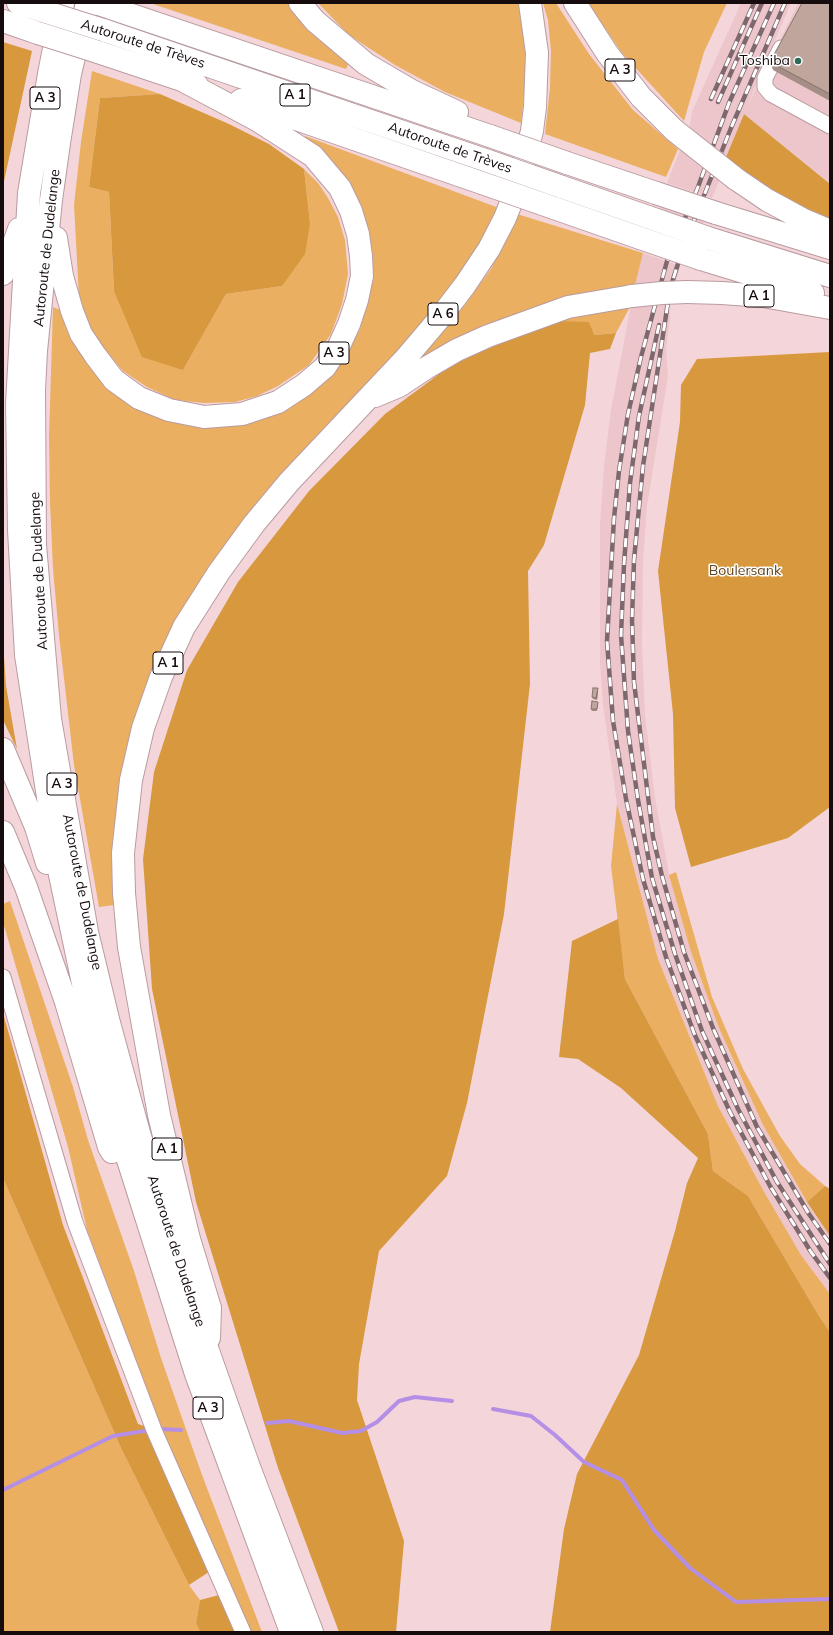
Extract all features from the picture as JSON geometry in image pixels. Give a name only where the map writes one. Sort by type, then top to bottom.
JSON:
[{"type":"highway","name":"Autoroute de Trèves","points":[[18,3],[59,11],[103,30],[488,161],[708,238],[830,276]]},
{"type":"highway","points":[[300,3],[315,21],[366,64],[412,91],[455,111],[490,136]]},
{"type":"highway","name":"A 6","points":[[366,399],[410,353],[466,284],[489,248],[505,218],[518,185],[526,157],[535,107],[537,52],[530,3]]},
{"type":"highway","name":"A 3","points":[[575,3],[607,53],[626,78],[641,97],[674,130],[736,179],[766,200],[802,219],[830,231]]},
{"type":"highway","name":"Autoroute de Trèves","points":[[97,4],[716,213],[830,248]]},
{"type":"highway","name":"Autoroute de Dudelange","points":[[97,4],[70,74],[51,200],[36,351],[34,390],[35,546],[50,719],[87,932],[139,1133],[189,1297],[249,1467],[312,1632]]},
{"type":"highway","name":"Autoroute de Dudelange","points":[[59,11],[29,193],[17,404],[19,530],[26,655],[60,875],[92,1026],[134,1182],[196,1374],[291,1632]]},
{"type":"highway","name":"A 1","points":[[3,21],[182,80],[701,259],[830,298]]},
{"type":"highway","name":"A 3","points":[[51,200],[62,276],[80,334],[94,355],[114,380],[139,398],[169,410],[204,417],[242,414],[278,402],[304,386],[325,367],[339,346],[349,324],[357,300],[362,276],[358,234],[351,211],[340,188],[313,156],[257,120],[182,80]]},
{"type":"highway","points":[[3,274],[21,224],[29,193]]},
{"type":"highway","name":"A 1","points":[[209,1351],[210,1308],[186,1225],[159,1115],[129,947],[124,893],[123,852],[131,780],[143,728],[161,677],[184,627],[219,572],[254,524],[289,482],[366,399],[399,386],[457,350],[488,336],[568,307],[632,296],[687,292],[722,293],[763,296],[830,308]]},
{"type":"highway","name":"A 3","points":[[3,749],[36,827],[51,876],[72,962],[92,1026]]},
{"type":"highway","name":"A 3","points":[[3,832],[26,887],[66,1002],[108,1147],[134,1182]]},
{"type":"street","points":[[787,37],[765,78],[765,87],[771,94],[830,126]]},
{"type":"street","points":[[3,976],[74,1222],[154,1430],[243,1632]]},
{"type":"shaded area","points":[[150,3],[291,3],[350,60],[346,69]]},
{"type":"shaded area","points":[[318,3],[519,3],[525,31],[526,76],[521,123],[445,92],[395,65],[349,35]]},
{"type":"shaded area","points":[[543,3],[556,3],[589,54],[633,110],[678,149],[666,177],[545,134],[550,88],[551,51],[548,20]]},
{"type":"shaded area","points":[[588,3],[727,3],[704,52],[684,121],[622,53]]},
{"type":"shaded area","points":[[741,3],[791,3],[746,109],[798,3],[830,3],[830,184],[744,114],[724,162],[689,132],[692,112]]},
{"type":"shaded area","points":[[92,71],[160,94],[100,98],[89,187],[109,192],[114,291],[183,370],[226,294],[282,286],[310,223],[304,169],[318,183],[328,198],[338,217],[345,240],[348,274],[342,304],[331,334],[309,365],[278,386],[257,396],[235,402],[204,403],[175,400],[147,387],[123,371],[99,343],[88,322],[79,297],[74,205],[81,142]]},
{"type":"shaded area","points":[[305,136],[499,208],[477,251],[448,294],[189,601],[115,840],[114,905],[99,907],[74,765],[53,569],[49,437],[53,307],[60,310],[68,333],[88,365],[110,390],[243,424],[349,351],[360,329],[368,302],[371,275],[304,140]]},
{"type":"shaded area","points":[[682,145],[720,179],[712,198],[667,183]]},
{"type":"shaded area","points":[[661,206],[705,219],[702,226],[658,212]]},
{"type":"shaded area","points":[[517,214],[643,253],[634,289],[567,299],[518,313],[425,358],[423,355],[464,306],[491,269]]},
{"type":"shaded area","points":[[643,253],[680,266],[675,285],[634,289]]},
{"type":"shaded area","points":[[669,303],[670,320],[666,349],[668,376],[647,506],[643,560],[642,642],[645,715],[655,798],[669,874],[691,952],[719,1028],[763,1125],[807,1202],[830,1236],[830,1294],[801,1255],[763,1190],[718,1106],[658,959],[617,804],[603,705],[600,662],[600,525],[604,466],[611,410],[631,305]]},
{"type":"shaded area","points":[[631,305],[616,333],[594,335],[555,321]]},
{"type":"shaded area","points":[[617,804],[658,959],[718,1106],[763,1190],[801,1255],[830,1294],[830,1332],[748,1196],[713,1171],[708,1134],[625,979],[611,866]]},
{"type":"shaded area","points":[[676,872],[712,997],[743,1069],[780,1136],[800,1164],[825,1186],[807,1202],[763,1125],[719,1028],[691,952],[669,875]]},
{"type":"shaded area","points":[[10,901],[73,1087],[88,1140],[134,1271],[161,1358],[202,1475],[262,1632],[246,1632],[165,1438],[87,1230],[68,1147],[3,922],[3,904]]},
{"type":"shaded area","points":[[3,1178],[121,1448],[189,1585],[200,1600],[196,1623],[200,1632],[3,1632]]},
{"type":"green space","points":[[3,42],[32,51],[3,186]]},
{"type":"green space","points":[[160,94],[229,124],[269,144],[304,169],[310,223],[305,254],[282,286],[226,294],[183,370],[142,357],[114,291],[109,192],[89,187],[100,98]]},
{"type":"green space","points":[[744,114],[830,184],[830,219],[797,207],[724,162]]},
{"type":"green space","points":[[555,321],[589,322],[594,335],[616,333],[610,349],[590,353],[585,405],[544,545],[528,571],[530,684],[504,914],[467,1103],[447,1176],[379,1251],[359,1364],[357,1400],[404,1541],[396,1632],[339,1632],[278,1468],[196,1202],[152,989],[143,859],[154,772],[187,670],[238,582],[309,491],[385,414],[446,369],[477,352]]},
{"type":"green space","name":"Boulersank","points":[[830,352],[830,807],[788,838],[691,867],[675,808],[673,714],[658,571],[680,422],[681,385],[697,359]]},
{"type":"green space","points":[[3,642],[6,686],[17,749],[3,720]]},
{"type":"green space","points":[[618,919],[625,979],[708,1134],[713,1171],[748,1196],[830,1332],[830,1632],[550,1632],[564,1529],[577,1474],[639,1355],[675,1231],[687,1183],[698,1158],[621,1088],[578,1059],[559,1057],[572,941]]},
{"type":"green space","points":[[3,1013],[63,1225],[138,1424],[147,1427],[212,1570],[189,1585],[121,1448],[3,1178]]},
{"type":"green space","points":[[825,1186],[830,1189],[830,1236],[807,1202]]},
{"type":"green space","points":[[223,1594],[238,1632],[200,1632],[196,1623],[200,1600]]},
{"type":"building","points":[[802,3],[830,4],[830,94],[770,62]]},
{"type":"building","points":[[593,688],[598,688],[596,698],[592,697]]},
{"type":"building","points":[[592,701],[598,702],[597,709],[591,709]]},
{"type":"waterway","points":[[267,1423],[289,1421],[342,1433],[361,1431],[377,1422],[399,1401],[415,1397],[452,1401]]},
{"type":"waterway","points":[[493,1409],[531,1416],[555,1435],[584,1462],[622,1480],[654,1530],[690,1568],[736,1602],[830,1599]]},
{"type":"waterway","points":[[160,1429],[181,1430]]},
{"type":"waterway","points":[[3,1490],[113,1436],[144,1431]]},
{"type":"railway","points":[[711,99],[754,3]]},
{"type":"railway","points":[[718,102],[762,3]]},
{"type":"railway","points":[[774,3],[729,103],[698,187],[667,261],[641,357],[628,414],[619,471],[614,518],[607,641],[613,721],[626,799],[643,879],[666,957],[694,1033],[730,1112],[770,1186],[811,1252],[830,1278]]},
{"type":"railway","points":[[785,3],[731,128],[683,248],[670,289],[643,466],[634,560],[632,620],[634,682],[653,837],[662,876],[684,952],[713,1028],[757,1127],[809,1214],[830,1244]]},
{"type":"railway","points":[[659,325],[639,416],[630,483],[624,564],[621,635],[628,731],[638,800],[652,878],[675,954],[702,1031],[738,1109],[777,1182],[830,1264]]},
{"type":"place","name":"Toshiba","points":[[798,61]]}]
